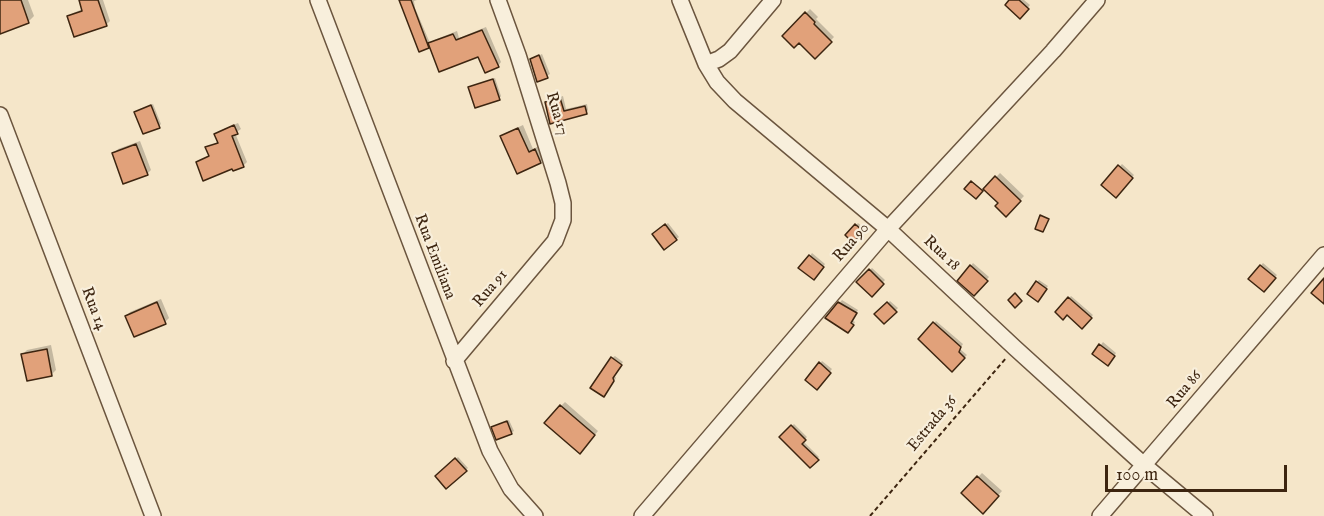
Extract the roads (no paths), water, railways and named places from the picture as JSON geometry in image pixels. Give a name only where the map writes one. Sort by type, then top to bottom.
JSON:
[{"type":"street","name":"Rua Emiliana","points":[[318,0],[489,451],[511,489],[535,516]]},
{"type":"street","name":"Rua 17","points":[[498,0],[518,55],[560,193],[563,220],[555,241]]},
{"type":"street","name":"Rua 18","points":[[680,0],[706,64],[717,82],[735,101],[888,229],[1145,466],[1205,516]]},
{"type":"street","points":[[706,64],[730,51],[773,0]]},
{"type":"street","name":"Rua 90","points":[[642,516],[888,229],[1053,51],[1097,0]]},
{"type":"street","name":"Rua 14","points":[[0,115],[153,516]]},
{"type":"street","name":"Rua 91","points":[[454,361],[555,241]]},
{"type":"street","name":"Rua 86","points":[[1100,516],[1324,255]]}]
